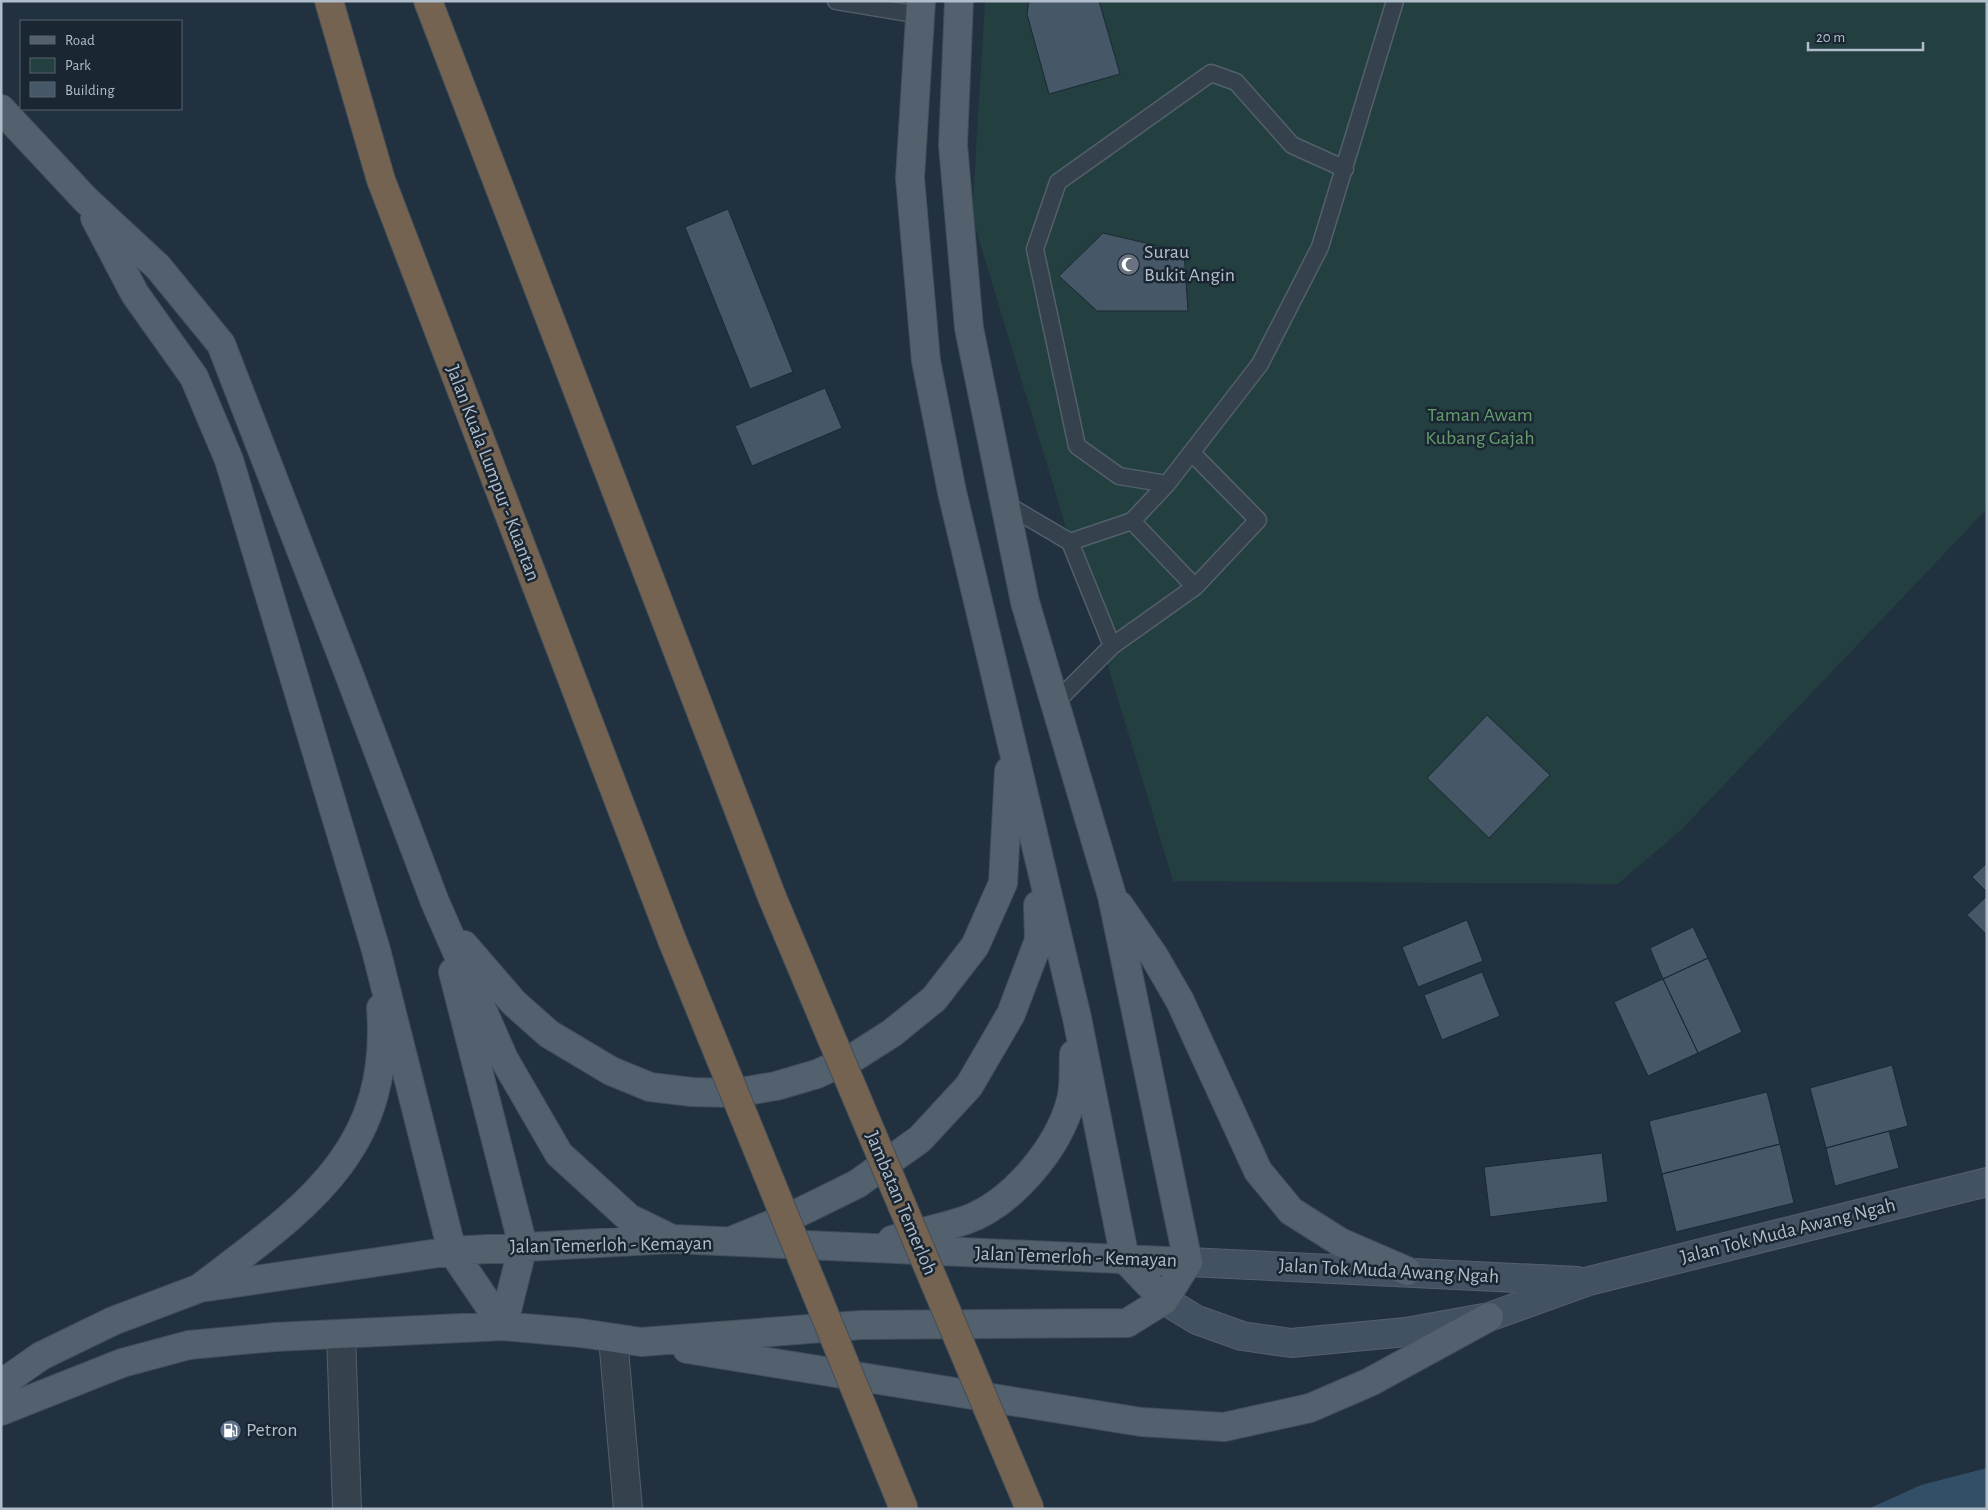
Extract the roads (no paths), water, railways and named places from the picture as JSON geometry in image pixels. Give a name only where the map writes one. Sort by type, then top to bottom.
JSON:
[{"type":"highway","name":"Jalan Kuala Lumpur - Kuantan","points":[[329,1],[381,180],[672,940],[904,1509]]},
{"type":"highway","name":"Jambatan Temerloh","points":[[428,1],[772,897],[1030,1509]]},
{"type":"main road","points":[[959,1],[953,145],[969,328],[1025,602],[1112,896],[1188,1262]]},
{"type":"main road","points":[[920,8],[910,178],[926,362],[952,492],[1077,1018],[1125,1259],[1164,1300]]},
{"type":"main road","points":[[1,109],[86,200],[158,267],[221,344],[353,683],[434,902],[504,1060],[559,1154],[629,1218],[672,1239]]},
{"type":"main road","points":[[86,200],[135,294],[194,377],[229,460],[376,950],[452,1251],[503,1326]]},
{"type":"main road","points":[[434,902],[466,948],[514,1003],[549,1034],[611,1071],[650,1086],[692,1092],[735,1092],[776,1086],[818,1074],[856,1056],[892,1032],[934,1000],[975,946],[1003,883],[1011,741]]},
{"type":"main road","points":[[728,1242],[792,1216],[857,1184],[920,1139],[969,1086],[1011,1014],[1039,940],[1038,854]]},
{"type":"main road","points":[[1112,896],[1154,956],[1180,1001],[1258,1171],[1291,1211],[1340,1242],[1407,1271]]},
{"type":"main road","points":[[434,902],[523,1246],[503,1326]]},
{"type":"main road","points":[[200,1288],[296,1214],[327,1181],[351,1148],[369,1112],[380,1078],[383,1034],[376,950]]},
{"type":"main road","points":[[862,1248],[968,1219],[1007,1196],[1033,1171],[1055,1139],[1071,1099],[1077,1018]]},
{"type":"main road","name":"Jalan Tok Muda Awang Ngah","points":[[1164,1300],[1197,1320],[1242,1336],[1291,1343],[1406,1332],[1489,1317],[1589,1281],[1987,1182]]},
{"type":"main road","name":"Jalan Temerloh - Kemayan","points":[[1,1384],[41,1356],[113,1321],[200,1288],[452,1251],[672,1239],[1188,1262],[1164,1300],[1127,1323],[861,1325],[641,1342],[503,1326],[275,1337],[189,1345],[122,1363],[1,1411]]},
{"type":"main road","name":"Jalan Tok Muda Awang Ngah","points":[[1188,1262],[1589,1281]]},
{"type":"main road","points":[[641,1342],[1141,1422],[1224,1427],[1318,1404],[1370,1382],[1489,1317]]},
{"type":"street","points":[[341,1335],[347,1509]]},
{"type":"street","points":[[613,1338],[628,1509]]},
{"type":"lane","points":[[836,1],[920,8]]},
{"type":"lane","points":[[1070,542],[1132,521],[1167,484],[1260,364],[1320,247],[1395,1]]},
{"type":"lane","points":[[1167,484],[1119,476],[1077,446],[1035,249],[1058,182],[1211,73],[1236,82],[1292,145],[1345,169]]},
{"type":"lane","points":[[1055,703],[1112,646],[1195,587],[1258,520],[1192,453]]},
{"type":"lane","points":[[1004,503],[1070,542],[1112,646]]},
{"type":"lane","points":[[1132,521],[1195,587]]},
{"type":"water","points":[[1987,1468],[1987,1509],[1868,1509],[1921,1485]]},
{"type":"place","name":"Surau Bukit Angin","points":[[1128,264]]},
{"type":"place","name":"Petron","points":[[230,1430]]},
{"type":"park label","name":"Taman Awam Kubang Gajah","points":[[1480,426]]}]
